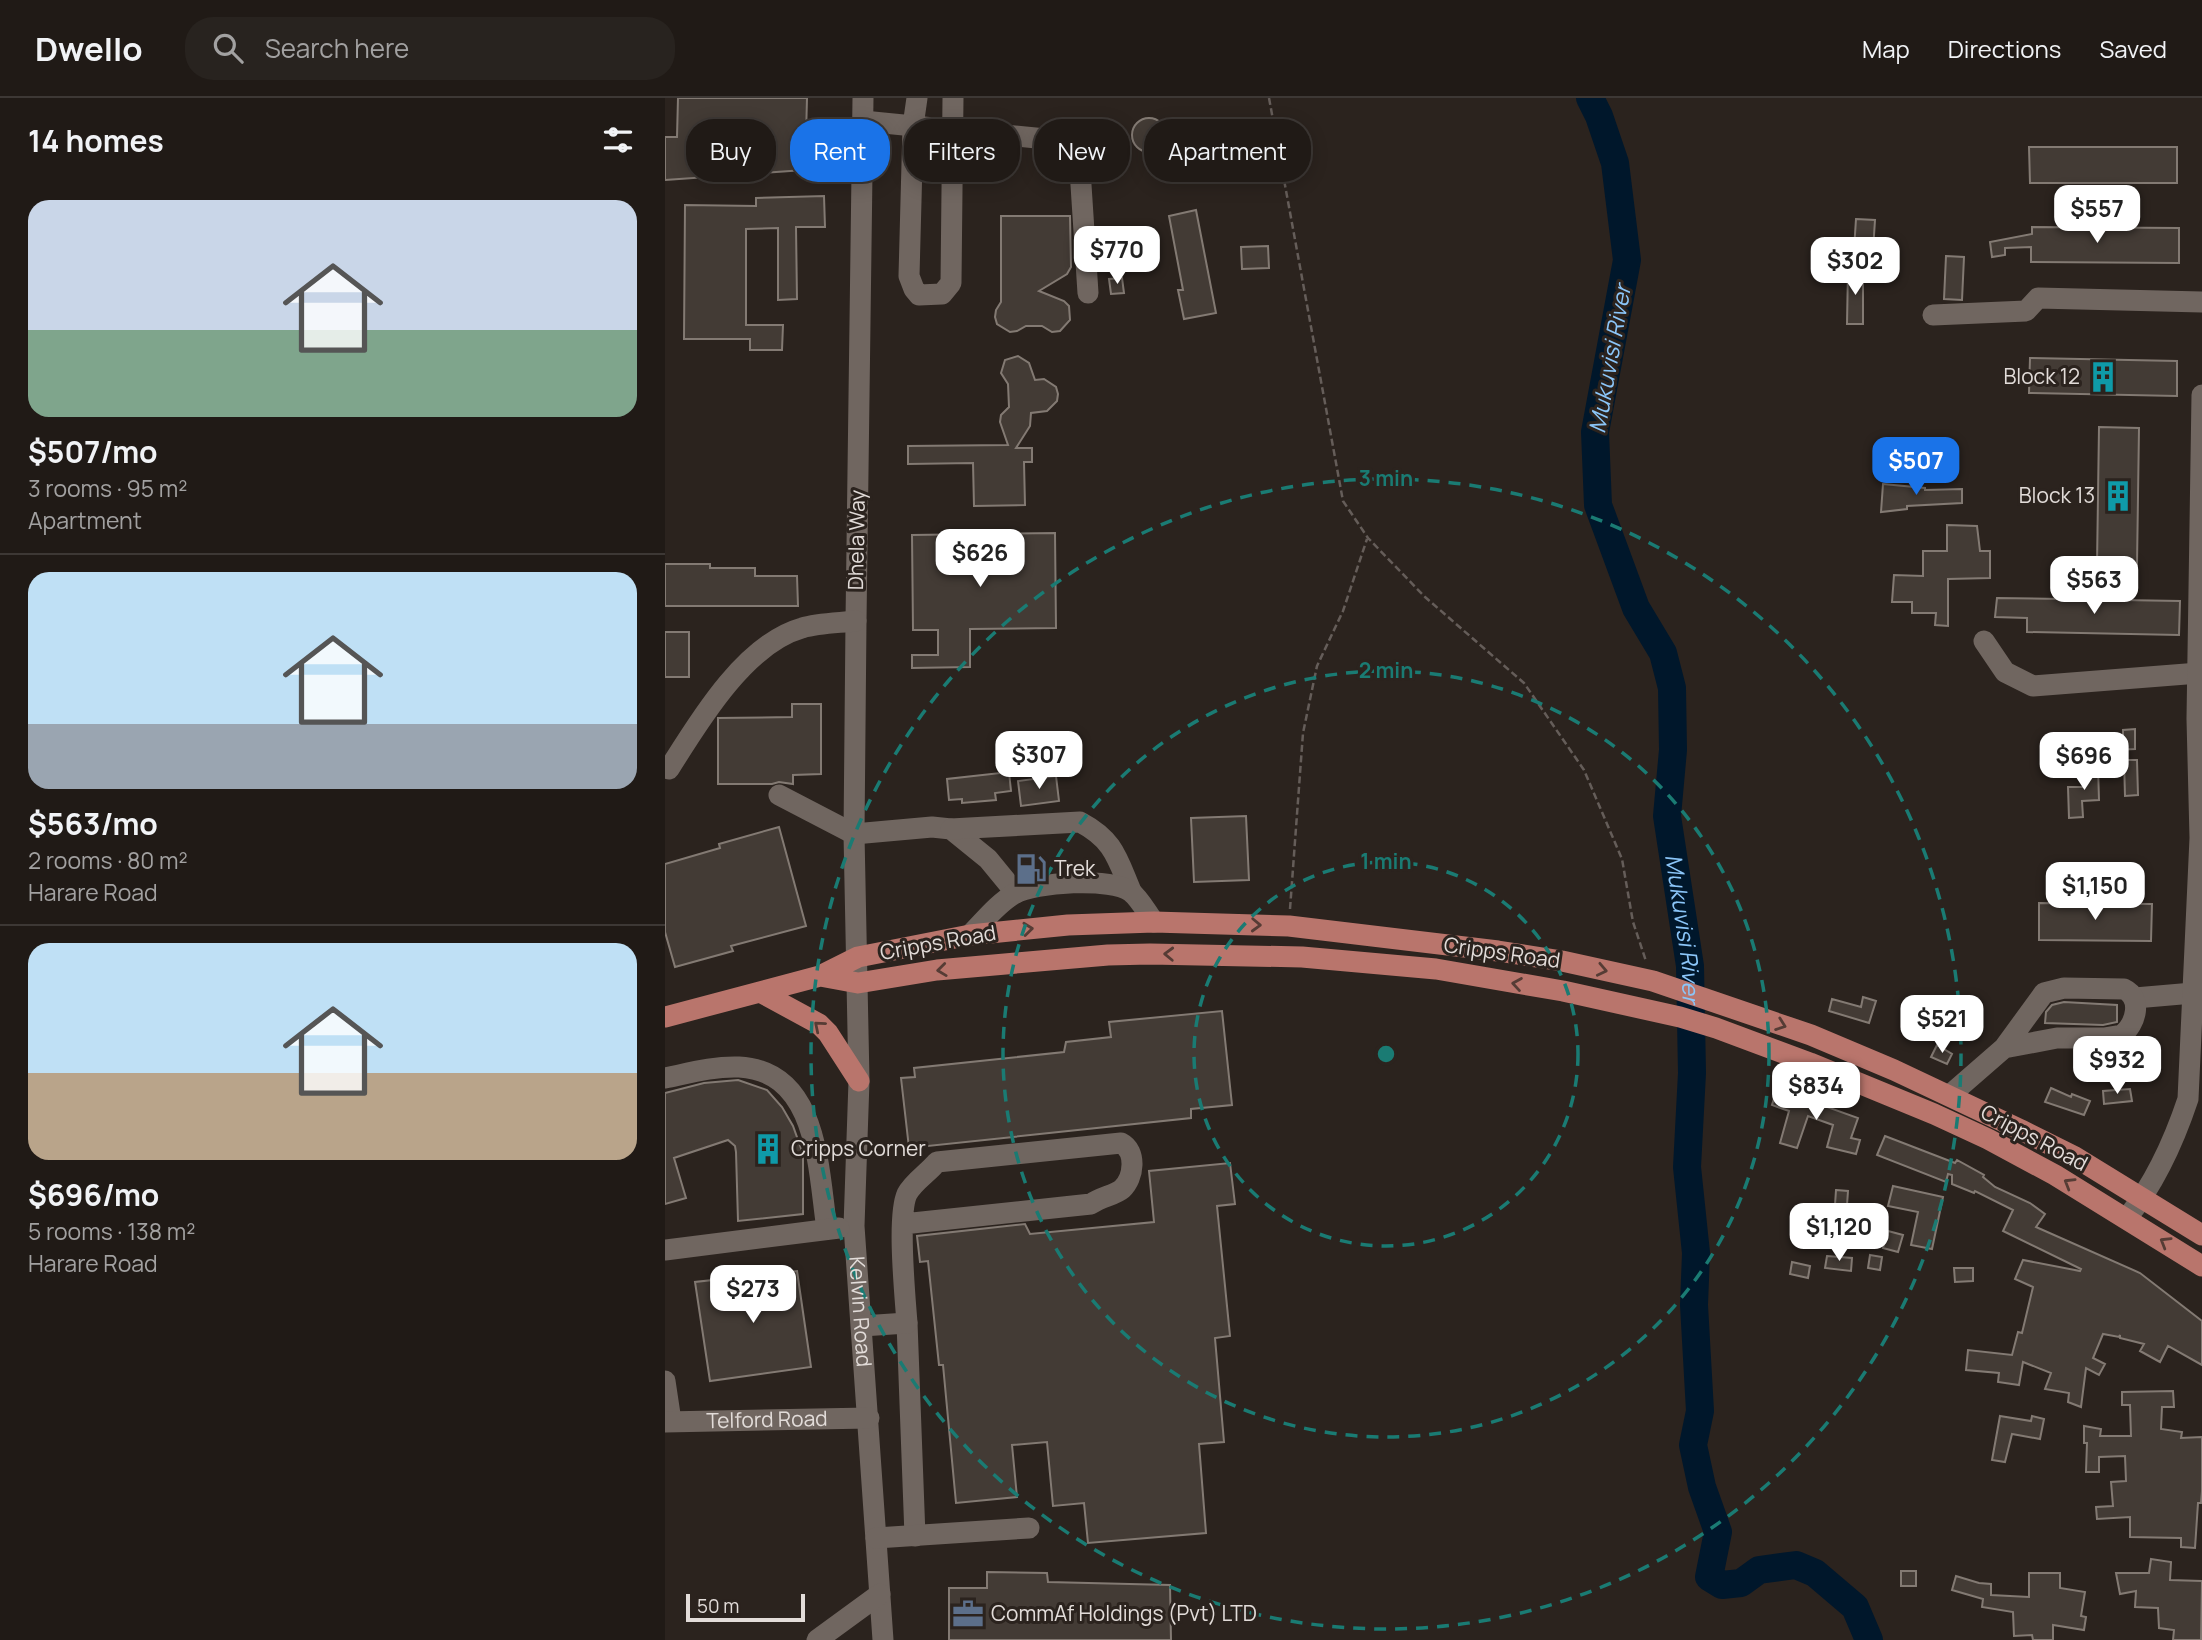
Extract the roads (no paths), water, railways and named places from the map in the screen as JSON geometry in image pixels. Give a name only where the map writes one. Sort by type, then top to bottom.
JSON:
[{"type":"main road","name":"Cripps Road","points":[[665,1017],[820,976],[858,957],[970,935],[1068,925],[1154,922],[1289,926],[1498,951],[1562,961],[1653,981],[1811,1035],[1950,1096],[2075,1157],[2202,1235]]},
{"type":"main road","name":"Cripps Road","points":[[820,976],[857,983],[937,970],[1108,955],[1302,957],[1436,969],[1563,991],[1680,1017],[1716,1028],[1810,1063],[1956,1124],[2055,1175],[2202,1266]]},
{"type":"main road","points":[[761,992],[819,1024],[828,1033],[859,1081]]},
{"type":"street","name":"Dhela Way","points":[[863,98],[863,119]]},
{"type":"street","points":[[914,119],[917,98]]},
{"type":"street","points":[[952,119],[953,98]]},
{"type":"street","points":[[1020,137],[1066,141],[1074,146],[1079,154],[1088,293]]},
{"type":"street","name":"Dhela Way","points":[[857,983],[854,834],[862,182]]},
{"type":"street","points":[[912,182],[909,276],[919,295],[942,294],[951,283],[952,182]]},
{"type":"street","points":[[1933,315],[2026,312],[2038,299],[2202,302]]},
{"type":"street","points":[[2127,1218],[2142,1199],[2178,1128],[2188,1099],[2201,838],[2199,673],[2202,395]]},
{"type":"street","points":[[669,769],[706,709],[758,652],[801,628],[856,621]]},
{"type":"street","points":[[1984,641],[2005,672],[2033,686],[2199,673]]},
{"type":"street","points":[[779,795],[854,834],[932,827],[951,829],[1080,822],[1099,832],[1112,848],[1131,891],[1154,922]]},
{"type":"street","points":[[951,829],[988,859],[1016,893]]},
{"type":"street","points":[[970,935],[1003,902],[1032,887],[1102,883],[1131,891]]},
{"type":"street","name":"Kelvin Road","points":[[857,983],[859,1081],[855,1226],[883,1640]]},
{"type":"street","points":[[1950,1096],[2004,1048],[2044,993],[2052,990],[2124,989],[2135,998],[2133,1022],[2122,1035],[2113,1038],[2057,1038],[2004,1048]]},
{"type":"street","points":[[2135,998],[2193,993]]},
{"type":"street","points":[[665,1078],[714,1068],[737,1067],[759,1071],[782,1082],[803,1108],[811,1130],[827,1229]]},
{"type":"street","points":[[903,1224],[1091,1204],[1102,1196],[1121,1191],[1129,1180],[1132,1154],[1126,1145],[1113,1144],[937,1162],[908,1192],[903,1224],[915,1536]]},
{"type":"street","points":[[665,1250],[855,1226]]},
{"type":"street","points":[[862,1326],[907,1324]]},
{"type":"street","points":[[665,1381],[668,1422]]},
{"type":"street","name":"Telford Road","points":[[668,1422],[869,1418]]},
{"type":"street","points":[[876,1538],[1029,1528]]},
{"type":"street","points":[[817,1640],[880,1594]]},
{"type":"waterway","name":"Mukuvisi River","points":[[1590,98],[1615,163],[1627,260],[1595,432],[1598,505],[1636,608],[1663,653],[1672,688],[1673,750],[1667,816],[1690,966],[1692,1073],[1687,1167],[1696,1253],[1694,1305],[1700,1411],[1693,1445],[1702,1487],[1718,1532],[1709,1577],[1722,1585],[1741,1583],[1759,1570],[1796,1565],[1815,1573],[1855,1607],[1869,1640]]},
{"type":"place","name":"Block 12","points":[[2103,377]]},
{"type":"place","name":"Block 13","points":[[2118,496]]},
{"type":"place","name":"Trek","points":[[1031,869]]},
{"type":"place","name":"Cripps Corner","points":[[768,1149]]},
{"type":"place","name":"CommAf Holdings (Pvt) LTD","points":[[968,1614]]}]
